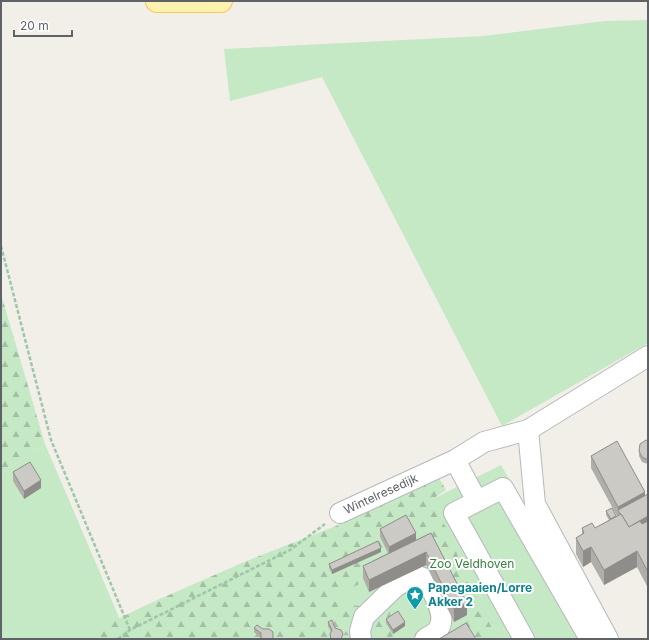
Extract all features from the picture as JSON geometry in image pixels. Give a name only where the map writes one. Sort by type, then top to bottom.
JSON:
[{"type":"main road","points":[[157,1],[221,1]]},
{"type":"street","name":"Wintelresedijk","points":[[340,513],[455,460],[484,442],[528,430],[648,356]]},
{"type":"street","points":[[528,430],[535,504],[608,639]]},
{"type":"street","points":[[455,460],[477,501]]},
{"type":"street","points":[[524,639],[454,513],[503,488],[590,639]]},
{"type":"street","points":[[361,639],[360,631],[364,617],[395,587],[410,578],[418,576],[426,579],[439,604],[442,620],[437,631],[425,639]]},
{"type":"path","points":[[1,246],[51,440],[130,630]]},
{"type":"path","name":"Wintelresedijk","points":[[118,639],[130,630],[290,550],[340,513]]},
{"type":"green space","points":[[648,20],[648,343],[502,426],[322,77],[230,101],[224,49],[483,36],[605,21]]},
{"type":"green space","points":[[1,294],[45,444],[1,473]]},
{"type":"green space","points":[[45,444],[121,622],[97,639],[1,639],[1,473]]},
{"type":"green space","name":"Zoo Veldhoven","points":[[501,465],[601,639],[133,639],[413,509]]},
{"type":"green space","points":[[439,478],[446,490],[430,501],[450,534],[464,574],[497,638],[496,639],[474,639],[445,591],[426,551],[327,600],[390,612],[393,639],[343,635],[340,639],[84,639],[92,632],[144,606],[244,562],[336,526],[387,493]]},
{"type":"building","points":[[646,440],[648,441],[648,460],[642,457],[639,451],[640,444]]},
{"type":"building","points":[[617,441],[645,492],[618,507],[591,456]]},
{"type":"building","points":[[30,462],[41,480],[24,491],[13,472]]},
{"type":"building","points":[[648,494],[648,516],[629,527],[618,510]]},
{"type":"building","points":[[612,508],[616,516],[611,519],[606,511]]},
{"type":"building","points":[[621,514],[629,527],[640,521],[642,524],[648,521],[648,572],[637,551],[604,570],[591,547],[583,551],[576,538],[584,533],[582,528],[592,523],[595,528]]},
{"type":"building","points":[[406,515],[416,533],[389,547],[380,529]]},
{"type":"building","points":[[431,533],[467,603],[454,609],[426,552],[369,580],[363,566]]},
{"type":"building","points":[[378,541],[381,548],[332,570],[329,564]]},
{"type":"building","points":[[398,611],[405,622],[393,630],[386,619]]},
{"type":"building","points":[[332,620],[335,628],[341,630],[343,634],[341,639],[331,639],[330,634],[332,630],[328,622]]},
{"type":"building","points":[[466,623],[476,639],[439,639]]},
{"type":"building","points":[[257,625],[263,629],[269,629],[273,632],[272,639],[262,639],[261,633],[254,628]]},
{"type":"place","name":"Papegaaien/Lorre Akker 2","points":[[415,610]]}]
